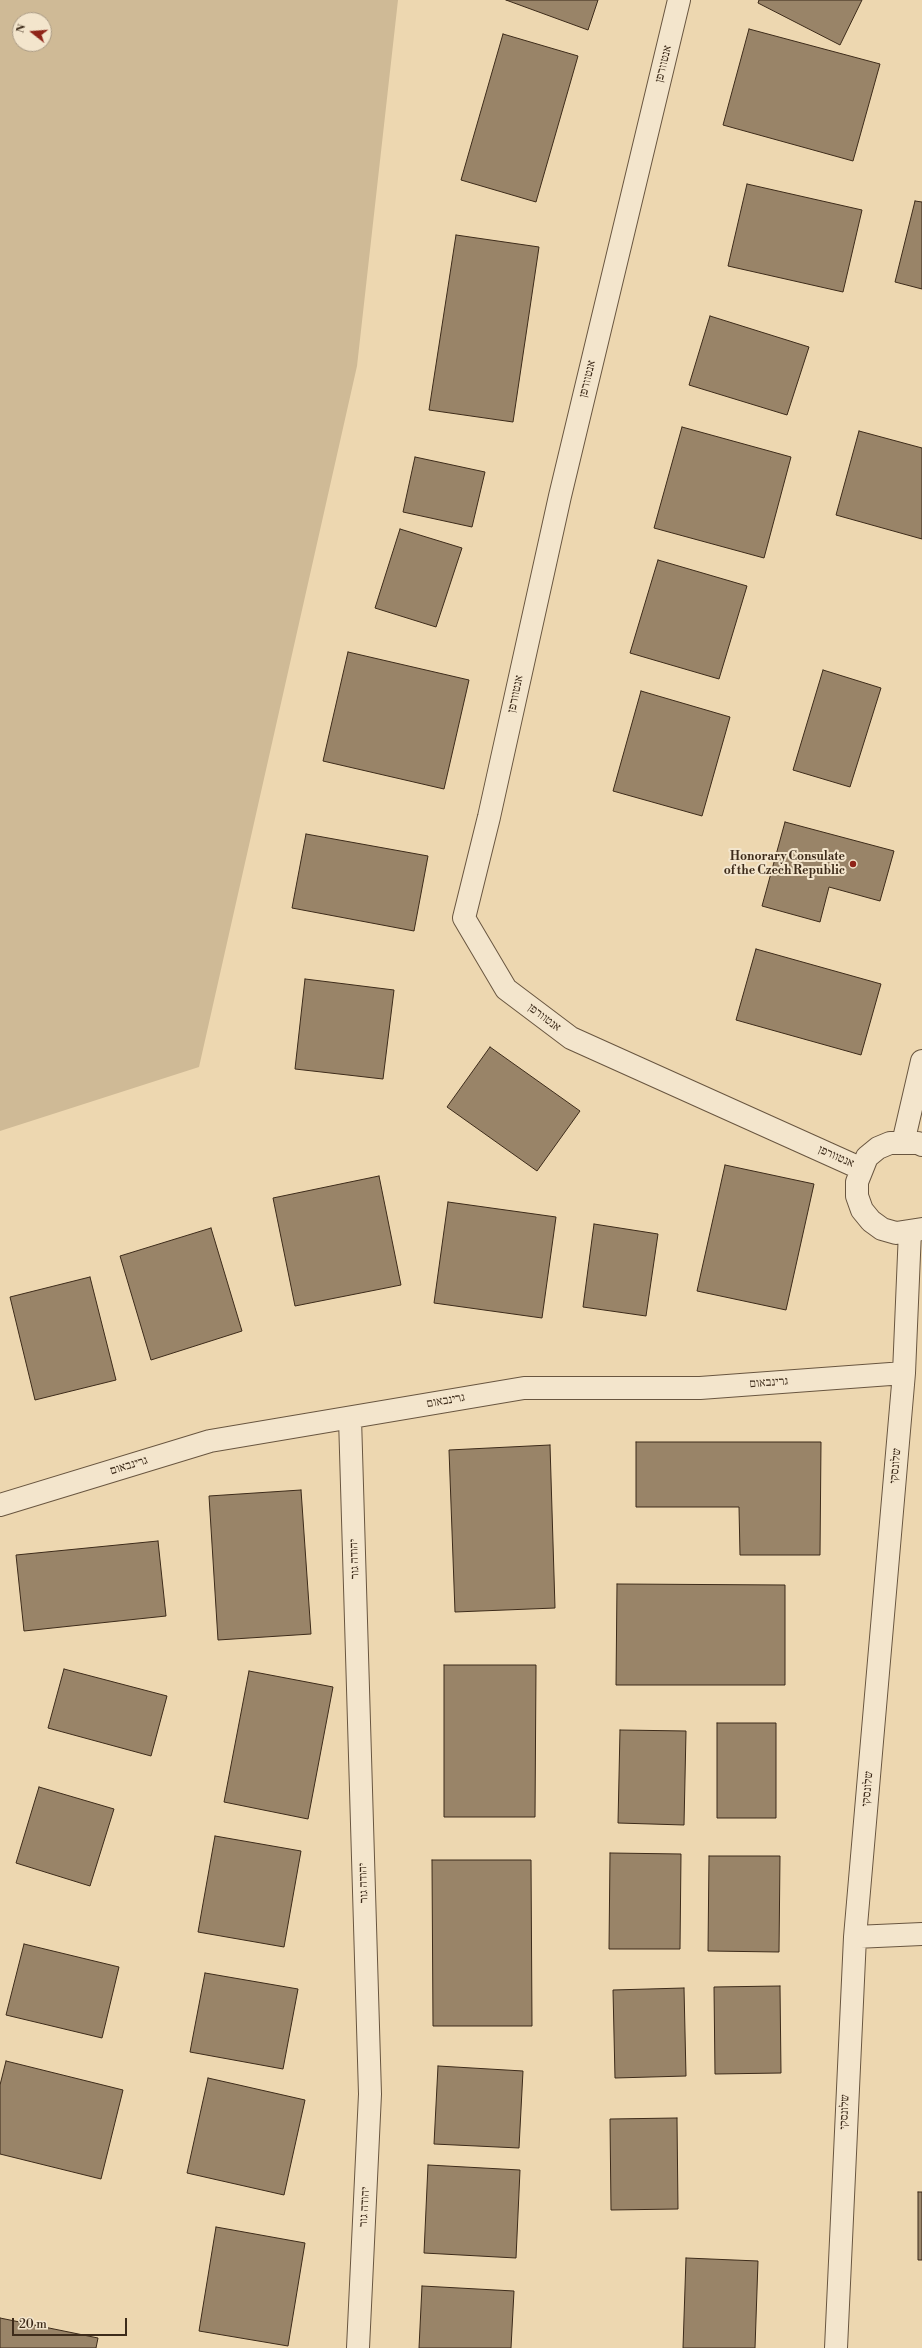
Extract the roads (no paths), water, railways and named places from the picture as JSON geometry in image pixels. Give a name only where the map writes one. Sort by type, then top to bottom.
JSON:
[{"type":"street","name":"אנטוורפן","points":[[679,0],[562,488],[489,817],[464,918],[506,988],[571,1038],[862,1169]]},
{"type":"street","points":[[916,1230],[896,1233],[882,1229],[871,1221],[862,1210],[858,1196],[857,1182],[868,1157],[878,1148],[890,1142],[913,1144],[922,1061]]},
{"type":"street","name":"שלונסקי","points":[[836,2348],[855,1937],[916,1230]]},
{"type":"street","name":"גרינבאום","points":[[0,1505],[210,1442],[524,1388],[700,1388],[904,1373]]},
{"type":"street","name":"יהודה גור","points":[[350,1418],[370,2094],[358,2348]]},
{"type":"street","points":[[855,1937],[922,1934]]},
{"type":"place","name":"Honorary Consulate of the Czech Republic","points":[[853,864]]}]
